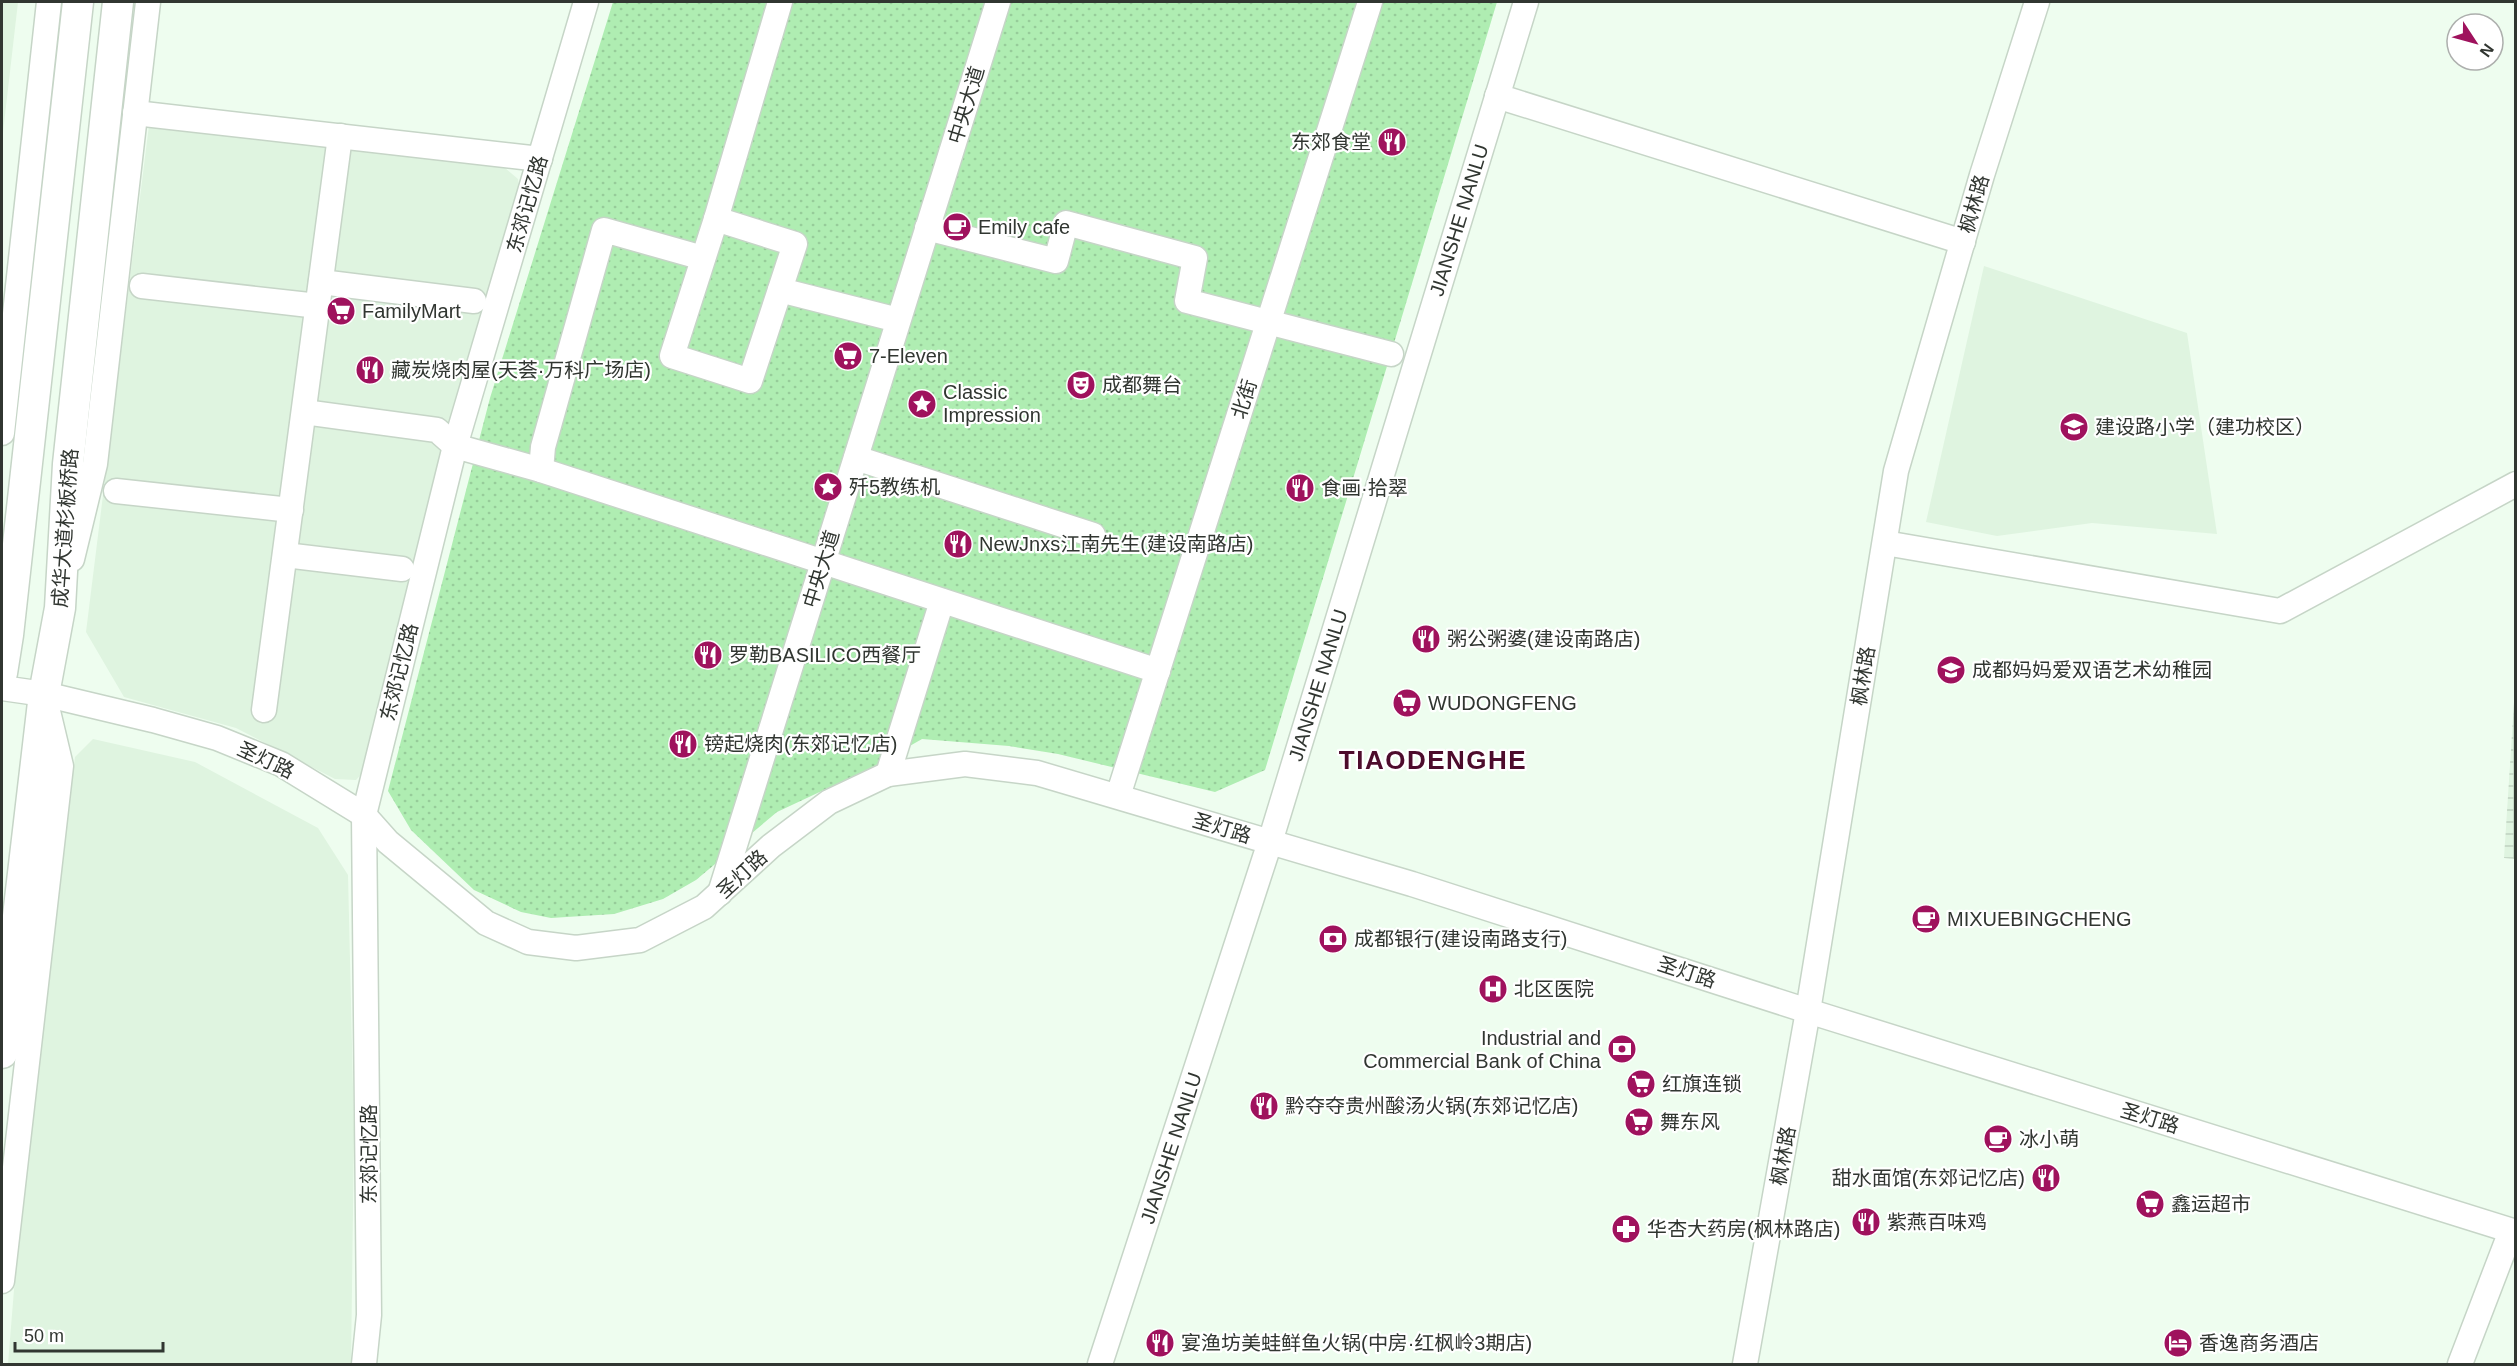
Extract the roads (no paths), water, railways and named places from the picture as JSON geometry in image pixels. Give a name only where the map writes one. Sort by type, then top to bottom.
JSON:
[{"type":"main road","points":[[2,673],[78,2]]},
{"type":"main road","name":"成华大道杉板桥路","points":[[2,1053],[44,694],[60,608],[69,464],[118,2]]},
{"type":"street","points":[[2,433],[49,2]]},
{"type":"street","points":[[60,608],[95,464],[148,2]]},
{"type":"street","name":"东郊记忆路","points":[[364,1365],[369,1303],[364,815],[455,446],[586,2]]},
{"type":"street","points":[[716,219],[795,244],[750,381],[672,356],[716,219],[780,2]]},
{"type":"street","name":"中央大道","points":[[719,895],[998,2]]},
{"type":"street","name":"北街","points":[[1118,796],[1370,2]]},
{"type":"street","name":"JIANSHE NANLU","points":[[1100,1365],[1269,842],[1526,2]]},
{"type":"street","name":"枫林路","points":[[1745,1365],[1808,1011],[1896,471],[2037,2]]},
{"type":"street","points":[[1497,96],[1963,242]]},
{"type":"street","points":[[135,113],[540,159]]},
{"type":"street","points":[[264,710],[340,136]]},
{"type":"street","points":[[927,228],[1056,261],[1066,223],[1195,258],[1187,301],[1391,354]]},
{"type":"street","points":[[541,470],[543,447],[604,230],[703,258]]},
{"type":"street","points":[[321,282],[474,301]]},
{"type":"street","points":[[142,286],[318,306]]},
{"type":"street","points":[[780,290],[898,320]]},
{"type":"street","points":[[304,412],[437,430],[455,446],[541,470],[1158,671]]},
{"type":"street","points":[[856,458],[1093,536]]},
{"type":"street","points":[[1885,543],[2280,611],[2516,484]]},
{"type":"street","points":[[116,491],[291,510]]},
{"type":"street","points":[[285,555],[402,569]]},
{"type":"street","points":[[888,774],[942,601]]},
{"type":"street","name":"圣灯路","points":[[2,688],[44,694],[217,738],[281,764],[364,815],[388,842],[486,923],[528,942],[576,948],[640,940],[704,907],[771,846],[829,802],[888,774],[965,764],[1037,773],[1412,884],[2513,1232]]},
{"type":"street","points":[[2,1281],[61,766],[44,694]]},
{"type":"street","points":[[2460,1365],[2513,1232]]},
{"type":"place","name":"东郊食堂","points":[[1392,142]]},
{"type":"place","name":"Emily cafe","points":[[957,227]]},
{"type":"place","name":"FamilyMart","points":[[341,311]]},
{"type":"place","name":"7-Eleven","points":[[848,356]]},
{"type":"place","name":"藏炭烧肉屋(天荟·万科广场店)","points":[[370,370]]},
{"type":"place","name":"成都舞台","points":[[1081,385]]},
{"type":"place","name":"Classic Impression","points":[[922,404]]},
{"type":"place","name":"建设路小学（建功校区）","points":[[2074,427]]},
{"type":"place","name":"歼5教练机","points":[[828,487]]},
{"type":"place","name":"食画·拾翠","points":[[1300,488]]},
{"type":"place","name":"NewJnxs江南先生(建设南路店)","points":[[958,544]]},
{"type":"place","name":"粥公粥婆(建设南路店)","points":[[1426,639]]},
{"type":"place","name":"罗勒BASILICO西餐厅","points":[[708,655]]},
{"type":"place","name":"成都妈妈爱双语艺术幼稚园","points":[[1951,670]]},
{"type":"place","name":"WUDONGFENG","points":[[1407,703]]},
{"type":"place","name":"镑起烧肉(东郊记忆店)","points":[[683,744]]},
{"type":"place","name":"MIXUEBINGCHENG","points":[[1926,919]]},
{"type":"place","name":"成都银行(建设南路支行)","points":[[1333,939]]},
{"type":"place","name":"北区医院","points":[[1493,989]]},
{"type":"place","name":"Industrial and Commercial Bank of China","points":[[1622,1049]]},
{"type":"place","name":"红旗连锁","points":[[1641,1084]]},
{"type":"place","name":"黔夺夺贵州酸汤火锅(东郊记忆店)","points":[[1264,1106]]},
{"type":"place","name":"舞东风","points":[[1639,1122]]},
{"type":"place","name":"冰小萌","points":[[1998,1139]]},
{"type":"place","name":"甜水面馆(东郊记忆店)","points":[[2046,1178]]},
{"type":"place","name":"鑫运超市","points":[[2150,1204]]},
{"type":"place","name":"紫燕百味鸡","points":[[1866,1222]]},
{"type":"place","name":"华杏大药房(枫林路店)","points":[[1626,1229]]},
{"type":"place","name":"宴渔坊美蛙鲜鱼火锅(中房·红枫岭3期店)","points":[[1160,1343]]},
{"type":"place","name":"香逸商务酒店","points":[[2178,1343]]},
{"type":"district","name":"TIAODENGHE","points":[[1433,760]]}]
